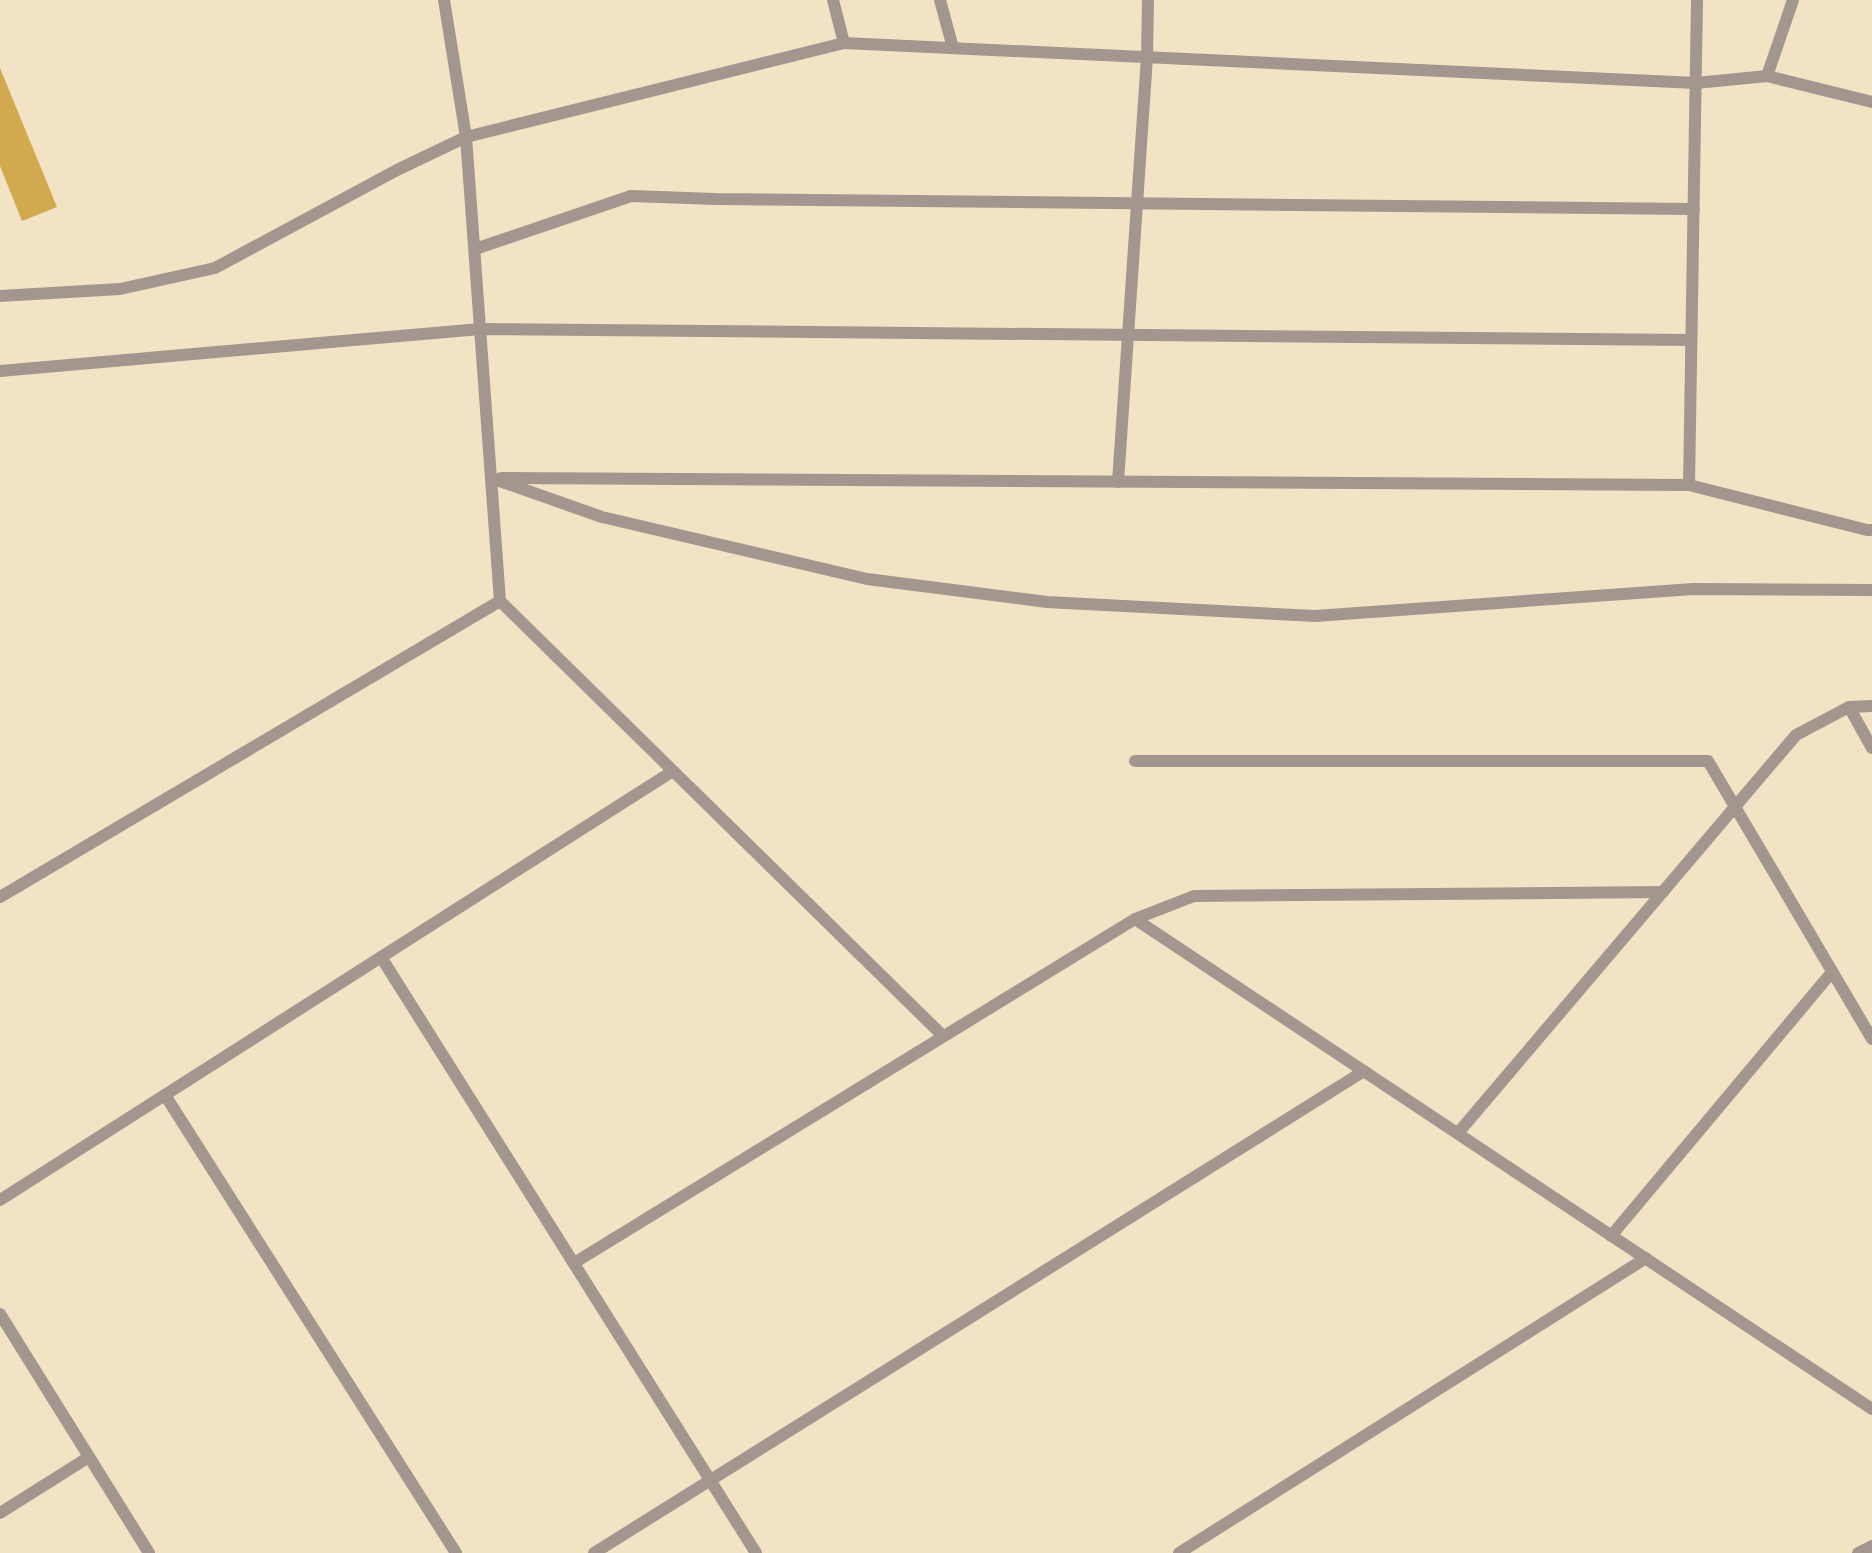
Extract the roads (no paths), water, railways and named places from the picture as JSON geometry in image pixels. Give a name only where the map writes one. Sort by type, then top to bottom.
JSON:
[{"type":"street","points":[[444,0],[466,137],[500,601],[943,1036]]},
{"type":"street","points":[[833,0],[844,43]]},
{"type":"street","points":[[940,0],[953,48]]},
{"type":"street","points":[[1118,482],[1147,57],[1148,0]]},
{"type":"street","points":[[1689,484],[1697,0]]},
{"type":"street","points":[[1767,76],[1793,0]]},
{"type":"street","points":[[0,296],[120,289],[215,268],[397,170],[466,137],[844,43],[1696,83],[1767,76],[1872,102]]},
{"type":"street","points":[[475,249],[631,196],[715,199],[1694,209]]},
{"type":"street","points":[[0,371],[480,328],[1691,340]]},
{"type":"street","points":[[491,478],[1689,484],[1872,530]]},
{"type":"street","points":[[491,478],[602,517],[867,579],[1047,602],[1315,616],[1693,589],[1872,590]]},
{"type":"street","points":[[0,897],[500,601]]},
{"type":"street","points":[[1458,1134],[1796,735],[1849,707],[1872,706]]},
{"type":"street","points":[[1849,707],[1872,748]]},
{"type":"street","points":[[1135,761],[1708,761],[1872,1039]]},
{"type":"street","points":[[0,1200],[674,771]]},
{"type":"street","points":[[574,1262],[1135,919],[1194,896],[1663,892]]},
{"type":"street","points":[[1135,919],[1872,1409]]},
{"type":"street","points":[[381,957],[756,1553]]},
{"type":"street","points":[[1612,1236],[1832,972]]},
{"type":"street","points":[[594,1553],[1364,1071]]},
{"type":"street","points":[[165,1095],[456,1553]]},
{"type":"street","points":[[1179,1553],[1646,1258]]},
{"type":"street","points":[[0,1314],[149,1553]]},
{"type":"street","points":[[0,1513],[89,1457]]},
{"type":"street","points":[[1858,1553],[1872,1546]]}]
